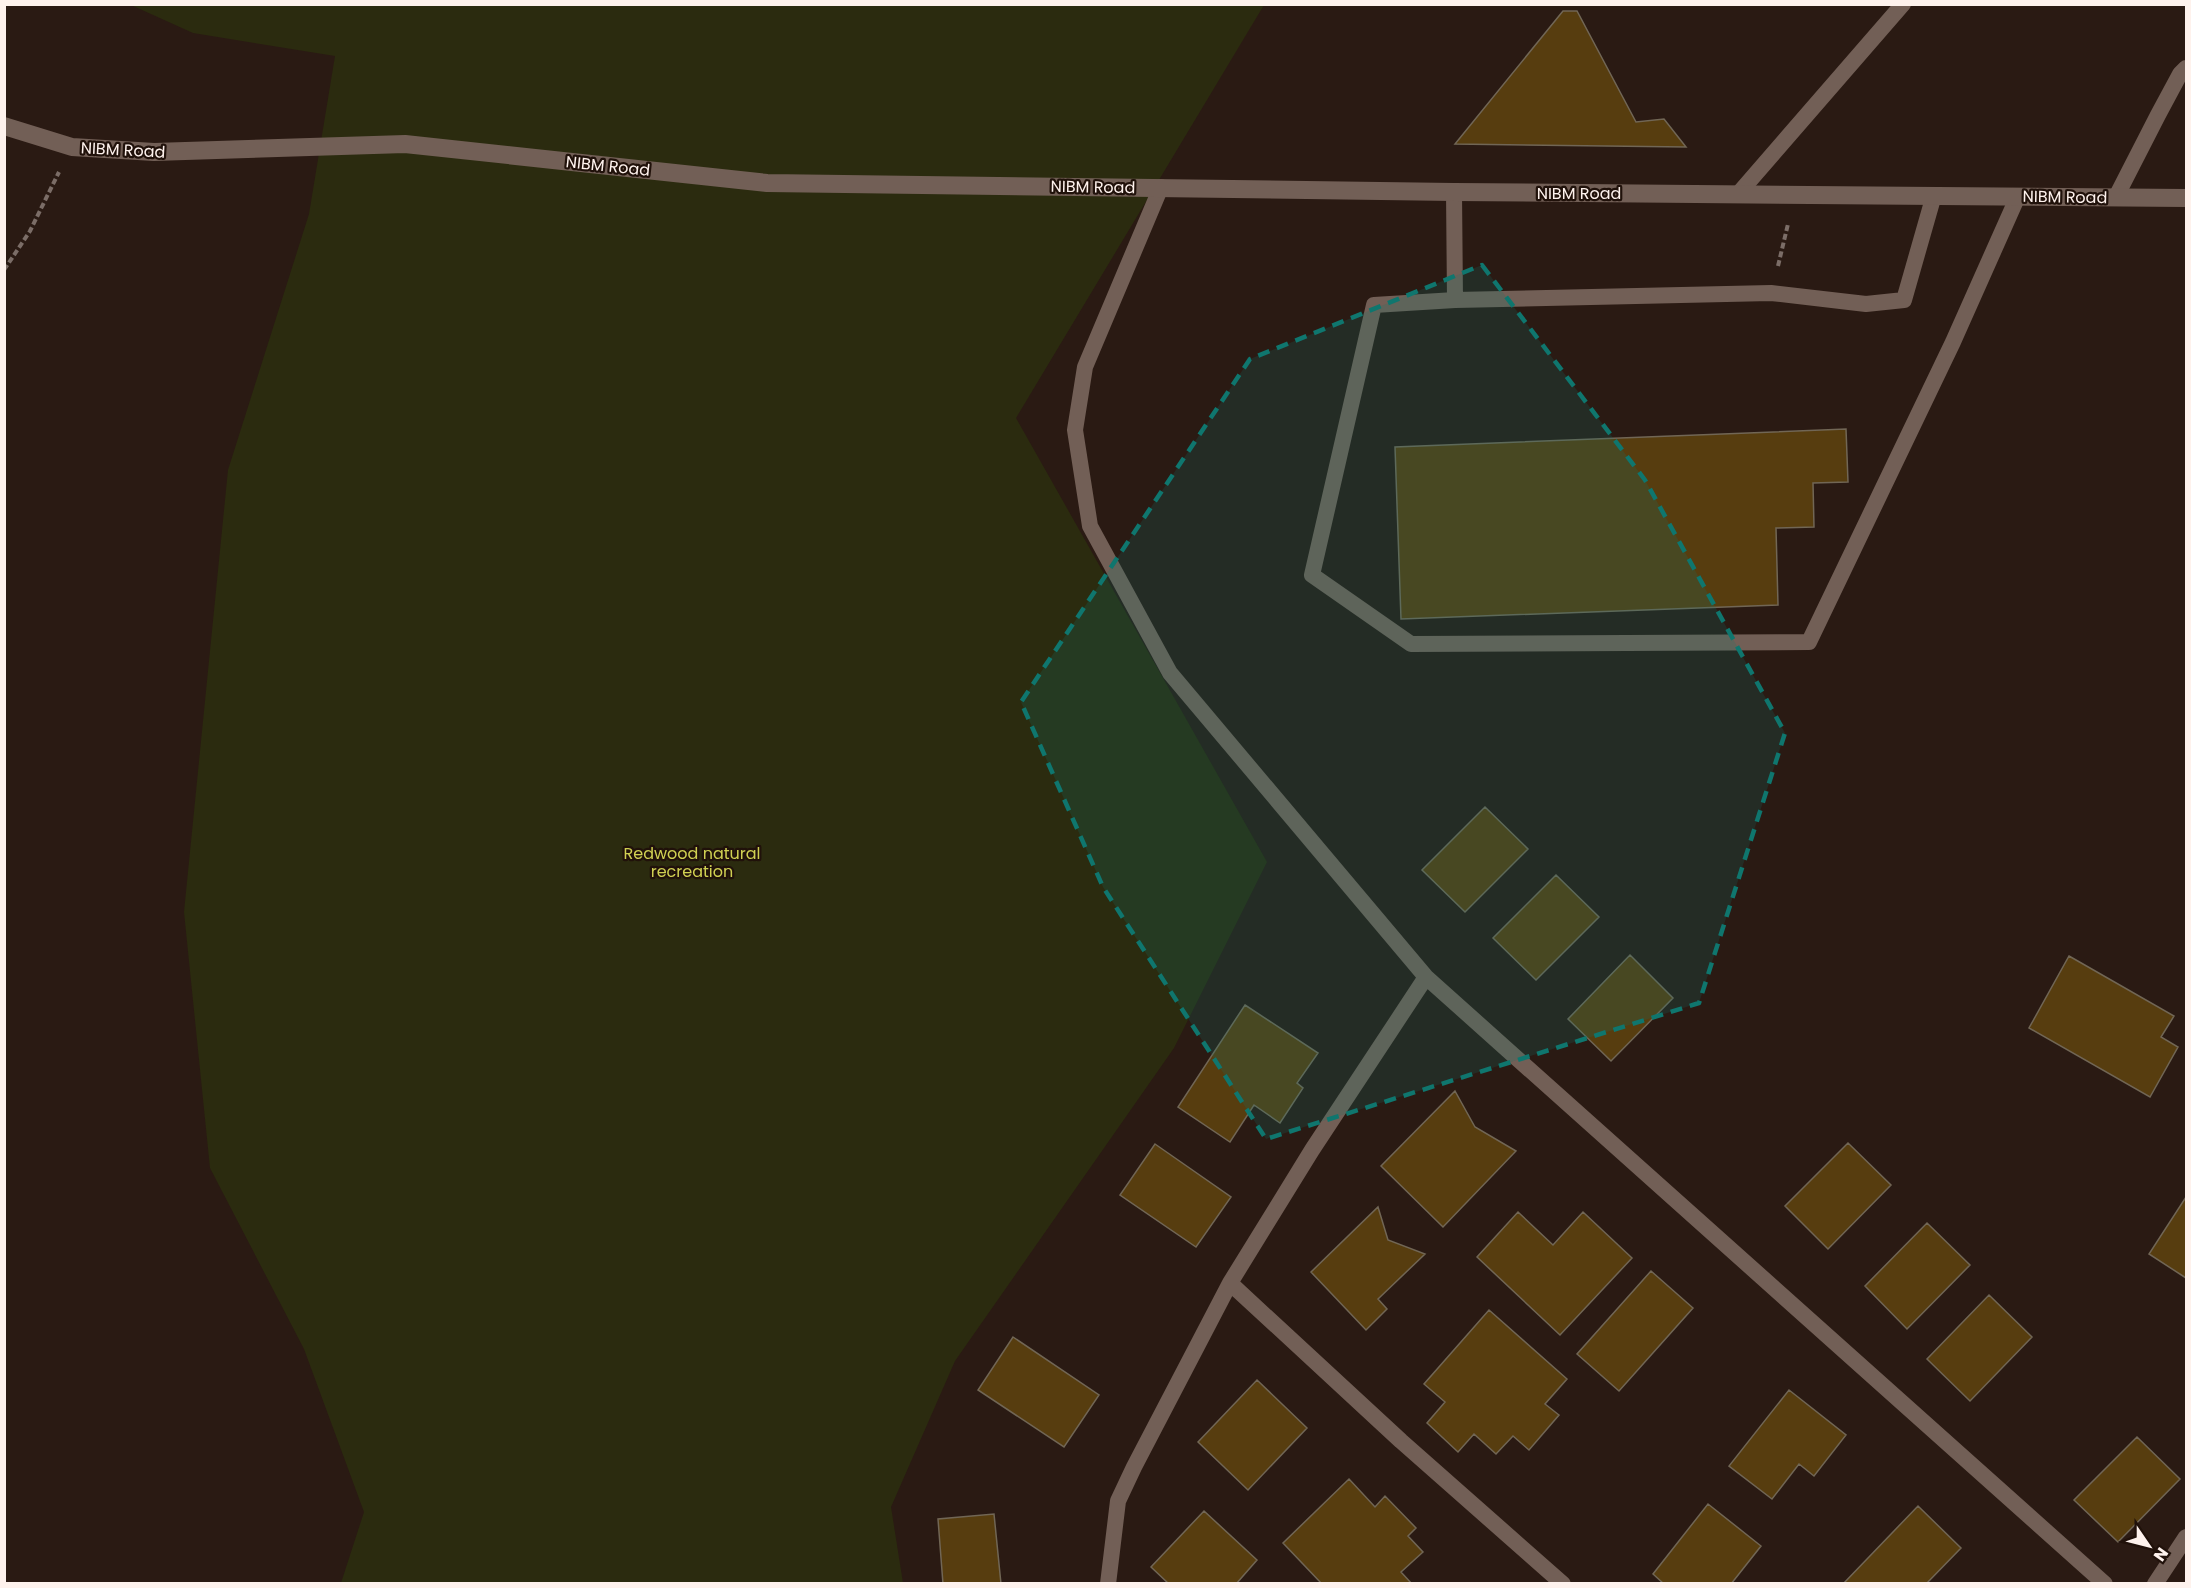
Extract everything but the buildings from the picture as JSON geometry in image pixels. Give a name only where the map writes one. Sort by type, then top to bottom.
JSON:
[{"type":"main road","name":"NIBM Road","points":[[4,126],[72,147],[154,153],[405,144],[767,183],[2187,198]]},
{"type":"lane","points":[[1739,193],[1903,4]]},
{"type":"lane","points":[[2116,197],[2180,74],[2187,68]]},
{"type":"lane","points":[[1161,187],[1085,368],[1075,430],[1090,525],[1170,673],[1426,977],[2104,1584]]},
{"type":"lane","points":[[1454,192],[1455,300]]},
{"type":"lane","points":[[1934,195],[1904,300],[1866,304],[1772,293],[1455,300],[1374,305],[1312,575],[1412,644],[1809,642],[1953,342],[2018,196]]},
{"type":"lane","points":[[1108,1584],[1118,1501],[1230,1283],[1312,1150],[1426,977]]},
{"type":"lane","points":[[1230,1283],[1401,1441],[1563,1584]]},
{"type":"lane","points":[[2155,1584],[2187,1537]]},
{"type":"path","points":[[4,270],[30,231],[72,147]]},
{"type":"path","points":[[1772,293],[1795,194]]},
{"type":"highlighted area","points":[[1482,265],[1645,480],[1785,733],[1699,1003],[1266,1139],[1103,887],[1021,702],[1250,359]]},
{"type":"green space","name":"Redwood natural recreation","points":[[131,5],[1264,5],[1016,418],[1267,862],[1174,1048],[955,1361],[891,1507],[903,1583],[341,1583],[364,1512],[304,1349],[210,1168],[184,912],[228,470],[309,214],[335,56],[193,33]]}]
